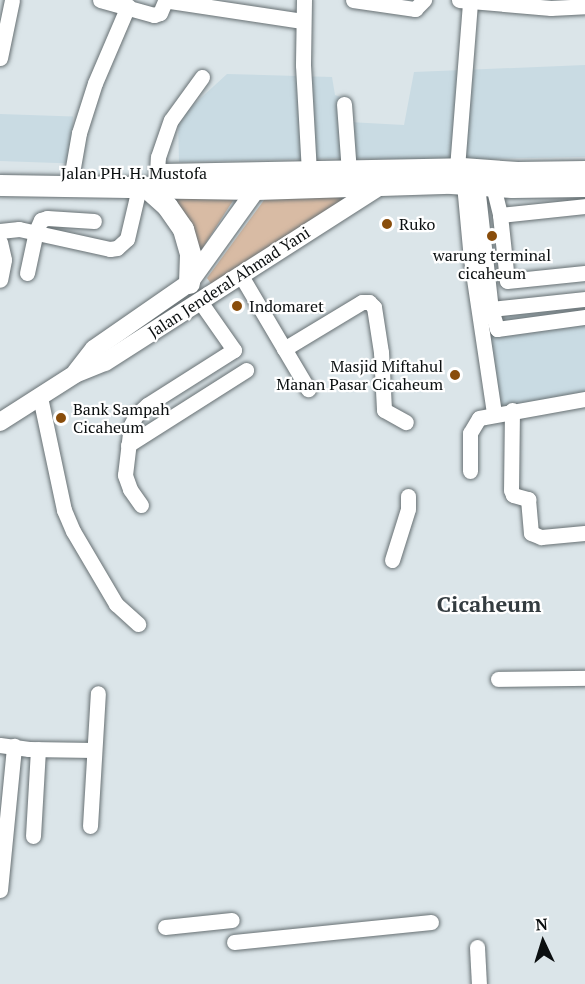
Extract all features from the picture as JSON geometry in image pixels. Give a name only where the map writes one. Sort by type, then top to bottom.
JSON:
[{"type":"highway","points":[[262,181],[380,186],[473,181],[517,172],[585,171]]},
{"type":"highway","points":[[262,181],[309,173],[350,172],[585,186]]},
{"type":"highway","name":"Jalan PH. H. Mustofa","points":[[0,173],[72,173],[148,184]]},
{"type":"highway","name":"Jalan PH. H. Mustofa","points":[[0,185],[262,181]]},
{"type":"highway","points":[[148,184],[183,229],[190,254],[194,291]]},
{"type":"main road","name":"Jalan Jenderal Ahmad Yani","points":[[194,291],[262,181]]},
{"type":"main road","name":"Jalan Jenderal Ahmad Yani","points":[[0,422],[75,374],[94,349],[194,291],[240,274],[380,186]]},
{"type":"street","points":[[0,58],[12,0]]},
{"type":"street","points":[[100,0],[156,15],[160,13],[165,1],[170,0],[303,21]]},
{"type":"street","points":[[304,0],[309,173]]},
{"type":"street","points":[[353,0],[416,9],[424,0]]},
{"type":"street","points":[[494,413],[471,259],[473,181],[464,1],[575,4]]},
{"type":"street","points":[[72,173],[79,133],[95,83],[128,6]]},
{"type":"street","points":[[0,231],[19,228],[110,249],[117,248],[127,239],[168,127],[202,77]]},
{"type":"street","points":[[344,104],[350,172]]},
{"type":"street","points":[[473,181],[500,215],[507,281],[585,273]]},
{"type":"street","points":[[473,181],[491,309],[497,329],[585,317]]},
{"type":"street","points":[[500,215],[585,207]]},
{"type":"street","points":[[27,273],[36,231],[44,219],[94,221]]},
{"type":"street","points":[[0,242],[4,260],[0,280]]},
{"type":"street","points":[[240,274],[308,389]]},
{"type":"street","points":[[141,505],[130,489],[125,475],[131,425],[147,405],[234,350],[194,291]]},
{"type":"street","points":[[491,309],[585,299]]},
{"type":"street","points":[[284,349],[362,303],[369,302],[374,307],[381,352],[384,410],[406,422]]},
{"type":"street","points":[[128,445],[246,370]]},
{"type":"street","points":[[40,397],[64,510],[73,531],[116,604],[138,624]]},
{"type":"street","points":[[470,471],[470,433],[475,421],[494,413],[585,399]]},
{"type":"street","points":[[512,411],[510,490],[513,495],[528,499],[531,533],[541,537],[585,533]]},
{"type":"street","points":[[392,561],[408,509],[408,496]]},
{"type":"street","points":[[498,679],[585,678]]},
{"type":"street","points":[[90,826],[98,693]]},
{"type":"street","points":[[0,891],[7,746],[94,750]]},
{"type":"street","points":[[33,836],[38,749]]},
{"type":"street","points":[[165,927],[232,920]]},
{"type":"street","points":[[234,942],[431,922]]},
{"type":"street","points":[[477,946],[479,984]]},
{"type":"shaded area","points":[[585,65],[585,157],[422,160],[346,158],[179,162],[178,119],[227,74],[332,77],[335,95],[346,99],[349,122],[404,125],[414,72]]},
{"type":"shaded area","points":[[0,114],[73,117],[71,164],[0,161]]},
{"type":"shaded area","points":[[161,194],[236,196],[198,255]]},
{"type":"shaded area","points":[[267,196],[349,196],[212,285],[207,278]]},
{"type":"shaded area","points":[[585,302],[585,394],[497,407],[485,312]]},
{"type":"place","name":"Ruko","points":[[387,224]]},
{"type":"place","name":"warung terminal cicaheum","points":[[492,236]]},
{"type":"place","name":"Indomaret","points":[[237,306]]},
{"type":"place","name":"Masjid Miftahul Manan Pasar Cicaheum","points":[[455,375]]},
{"type":"place","name":"Bank Sampah Cicaheum","points":[[61,418]]},
{"type":"district","name":"Cicaheum","points":[[489,604]]}]
